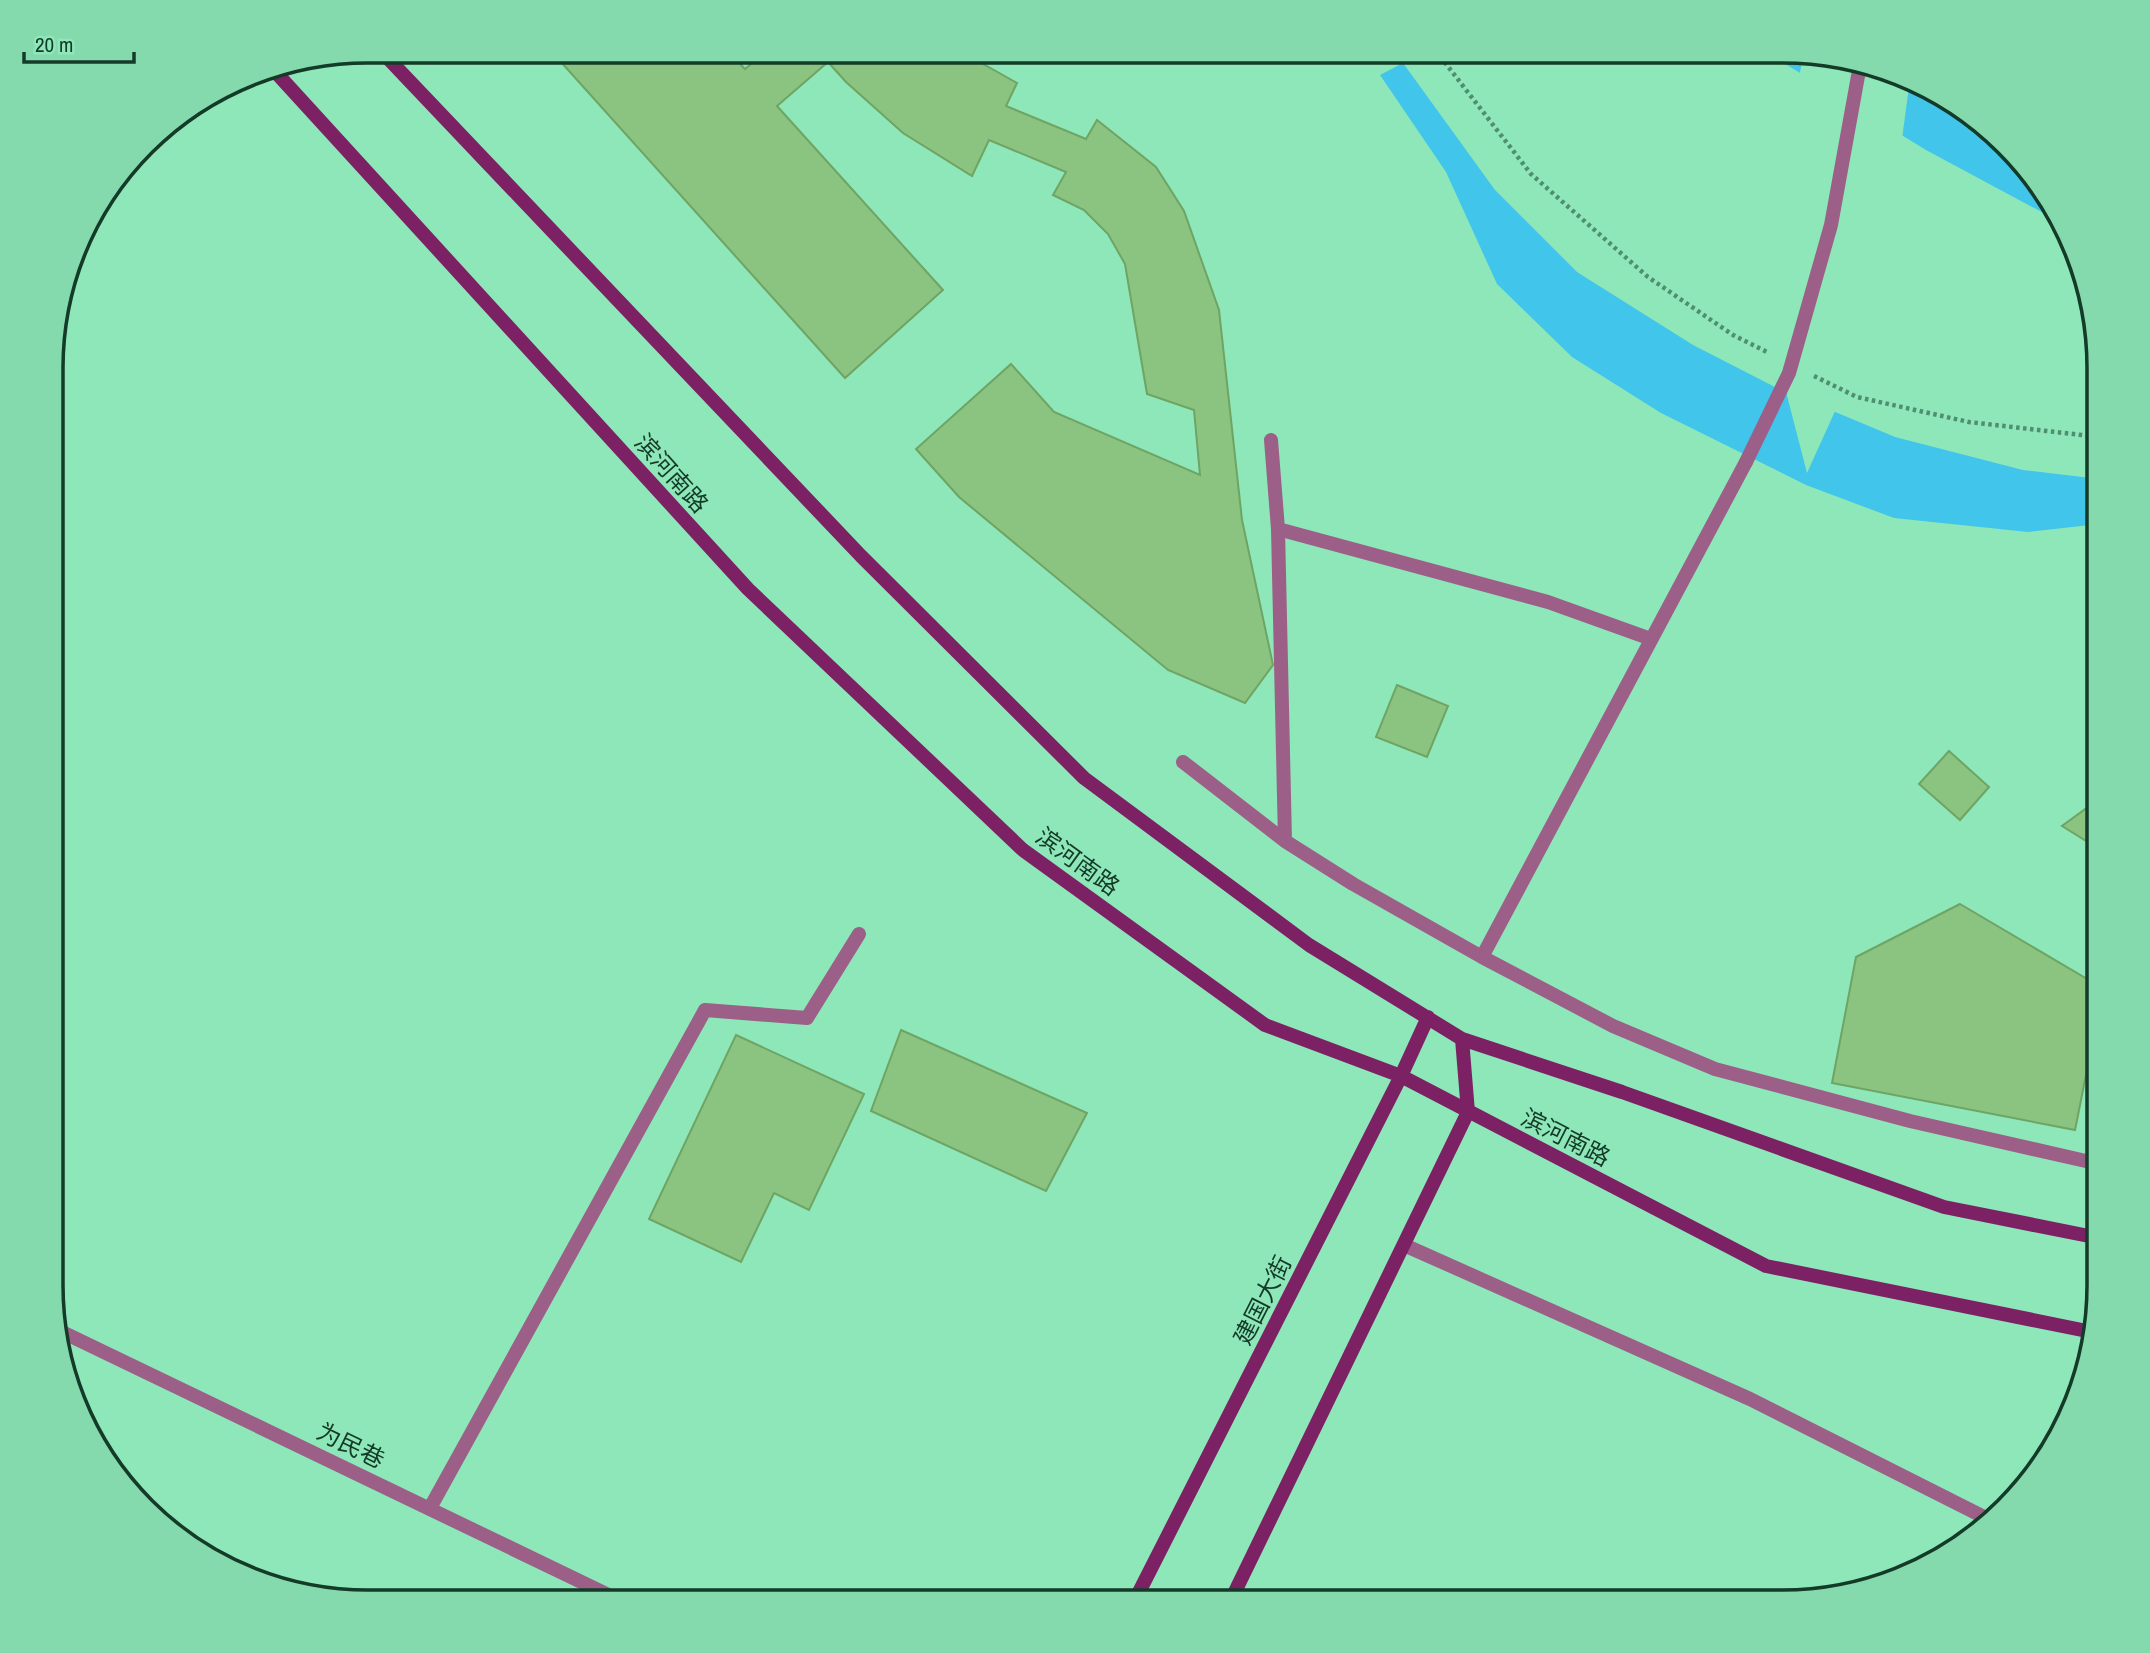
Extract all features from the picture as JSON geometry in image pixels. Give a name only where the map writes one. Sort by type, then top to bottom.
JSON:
[{"type":"main road","points":[[392,63],[861,556],[1084,778],[1309,945],[1462,1039],[1622,1092],[1944,1207],[2087,1236]]},
{"type":"main road","name":"滨河南路","points":[[279,76],[748,589],[1023,850],[1265,1025],[1401,1076],[1766,1266],[2083,1330]]},
{"type":"main road","name":"建国大街","points":[[1140,1590],[1401,1076],[1428,1017]]},
{"type":"main road","points":[[1236,1590],[1468,1112],[1462,1039]]},
{"type":"street","points":[[1482,957],[1746,462],[1789,373],[1830,225],[1859,73]]},
{"type":"street","points":[[1271,440],[1278,529],[1285,841]]},
{"type":"street","points":[[1278,529],[1548,602],[1651,639]]},
{"type":"street","points":[[1183,762],[1285,841],[1353,884],[1482,957],[1613,1026],[1715,1069],[1910,1121],[2087,1161]]},
{"type":"street","points":[[430,1508],[705,1010],[807,1018],[859,934]]},
{"type":"street","points":[[1404,1245],[1750,1399],[1981,1516]]},
{"type":"street","name":"为民巷","points":[[68,1335],[598,1590]]},
{"type":"path","points":[[1445,63],[1531,174],[1648,277],[1733,335],[1771,354]]},
{"type":"path","points":[[1808,372],[1857,397],[1969,422],[2087,436]]},
{"type":"water","points":[[1403,63],[1495,190],[1577,272],[1693,345],[1773,386],[1895,437],[2023,470],[2087,478],[2087,525],[2028,532],[1894,518],[1806,485],[1661,413],[1572,357],[1497,284],[1446,172],[1380,75]]},
{"type":"water","points":[[1784,63],[1861,73],[1917,94],[1968,126],[1998,152],[2024,182],[2045,214],[1926,150]]},
{"type":"pier","points":[[1802,64],[1821,66],[1861,73],[1908,90],[1902,139],[1799,77]]},
{"type":"pier","points":[[1785,388],[1836,409],[1807,473]]},
{"type":"building","points":[[562,63],[739,63],[745,69],[752,63],[827,63],[777,106],[943,290],[845,378]]},
{"type":"building","points":[[829,63],[981,63],[1017,83],[1006,106],[1086,139],[1097,120],[1156,167],[1184,211],[1219,310],[1242,520],[1273,665],[1245,703],[1168,670],[959,497],[916,449],[1011,364],[1054,412],[1200,475],[1194,410],[1147,394],[1125,264],[1108,234],[1084,210],[1053,195],[1066,172],[989,140],[972,176],[903,133]]},
{"type":"building","points":[[1397,685],[1448,706],[1427,757],[1376,737]]},
{"type":"building","points":[[1949,751],[1989,787],[1960,820],[1919,784]]},
{"type":"building","points":[[2087,808],[2087,842],[2062,826]]},
{"type":"building","points":[[1960,904],[2087,979],[2087,1070],[2075,1130],[1832,1083],[1856,957]]},
{"type":"building","points":[[901,1030],[1087,1113],[1046,1191],[871,1111]]},
{"type":"building","points":[[736,1035],[864,1094],[809,1210],[774,1193],[741,1262],[649,1219]]}]
